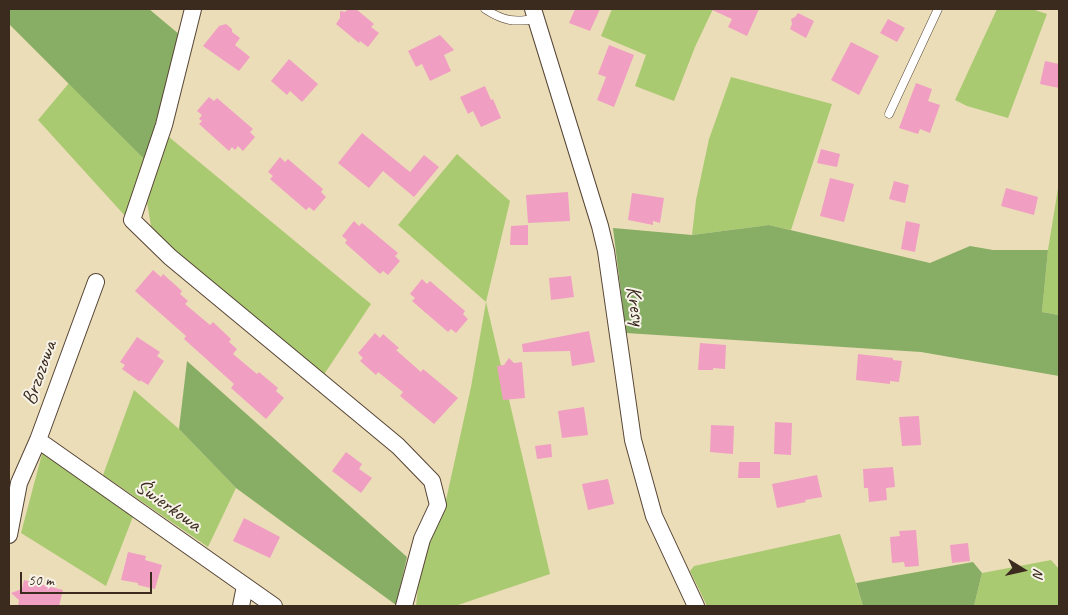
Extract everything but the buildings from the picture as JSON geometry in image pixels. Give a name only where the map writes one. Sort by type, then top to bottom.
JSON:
[{"type":"street","points":[[193,9],[164,125],[132,220],[170,257],[398,446],[432,481],[438,505],[422,539],[404,606]]},
{"type":"street","name":"Kresy","points":[[535,14],[606,251],[633,440],[654,516],[696,606]]},
{"type":"street","name":"Brzozowa","points":[[9,535],[19,483],[38,440],[96,282]]},
{"type":"street","name":"Świerkowa","points":[[38,440],[274,606]]},
{"type":"street","points":[[240,606],[245,586]]},
{"type":"lane","points":[[485,9],[496,16],[512,22],[535,14]]},
{"type":"lane","points":[[889,114],[938,9]]},
{"type":"green space","points":[[9,9],[149,9],[180,35],[145,160],[9,24]]},
{"type":"green space","points":[[612,9],[713,9],[695,47],[674,101],[635,86],[646,55],[601,36]]},
{"type":"green space","points":[[997,9],[1032,9],[1047,14],[1008,118],[967,106],[955,100]]},
{"type":"green space","points":[[731,77],[832,104],[791,230],[769,225],[692,235],[696,200],[709,139]]},
{"type":"green space","points":[[69,83],[145,160],[126,217],[38,120]]},
{"type":"green space","points":[[169,137],[371,304],[323,376],[165,244],[151,226],[147,202]]},
{"type":"green space","points":[[457,154],[510,201],[486,302],[398,225]]},
{"type":"green space","points":[[1059,182],[1059,315],[1042,312],[1048,250]]},
{"type":"green space","points":[[769,225],[930,263],[970,246],[993,250],[1048,250],[1042,312],[1059,315],[1059,376],[921,352],[626,333],[613,228],[692,235]]},
{"type":"green space","points":[[486,302],[550,574],[455,606],[416,606],[420,568],[446,500],[471,387]]},
{"type":"green space","points":[[187,361],[407,557],[396,605],[236,488],[179,429]]},
{"type":"green space","points":[[134,390],[179,429],[236,488],[208,547],[103,475]]},
{"type":"green space","points":[[43,450],[134,514],[106,586],[21,533]]},
{"type":"green space","points":[[840,534],[863,606],[707,606],[690,571],[694,566]]},
{"type":"green space","points":[[1051,560],[1059,569],[1059,606],[974,606],[982,573]]},
{"type":"green space","points":[[973,562],[982,573],[974,606],[863,606],[856,583]]}]
